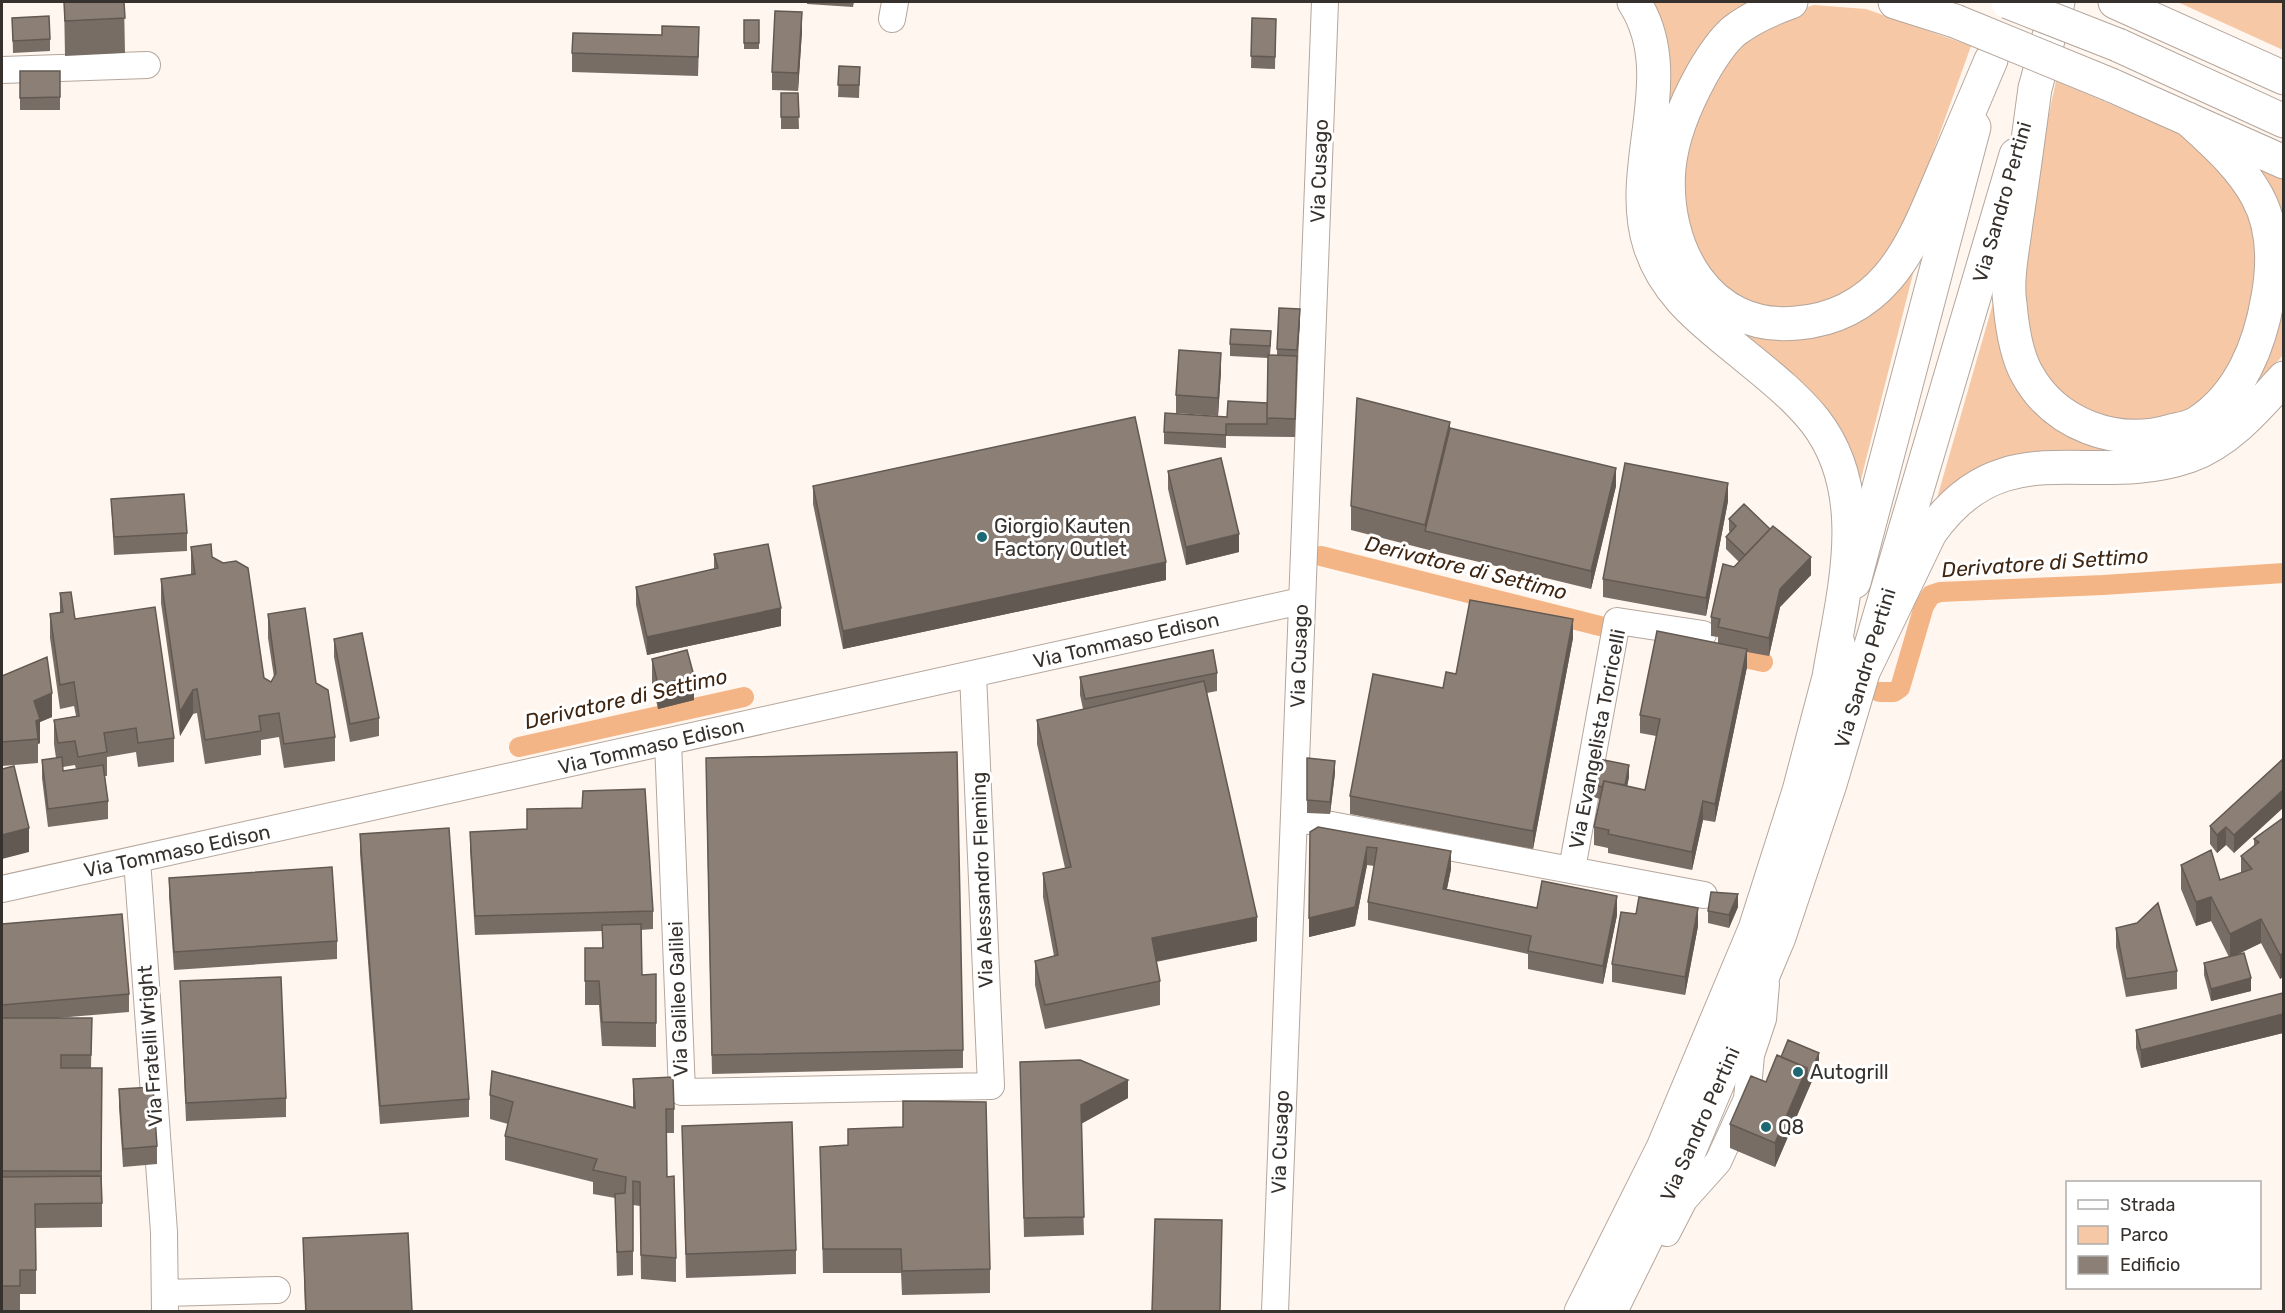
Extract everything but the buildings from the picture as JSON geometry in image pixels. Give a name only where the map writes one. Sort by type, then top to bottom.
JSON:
[{"type":"main road","points":[[1634,2],[1646,28],[1654,68],[1643,194],[1644,223],[1656,265],[1670,287],[1689,309],[1802,406],[1830,444],[1842,472],[1848,502],[1849,546],[1830,671]]},
{"type":"main road","points":[[1791,2],[1766,12],[1733,32],[1710,59],[1693,91],[1677,130],[1669,168],[1669,208],[1676,240],[1687,266],[1706,291],[1727,308],[1757,320],[1786,324],[1818,321],[1844,312],[1870,296],[1889,276],[1907,249],[1929,206],[1991,60]]},
{"type":"main road","points":[[1895,2],[1954,21],[2111,85],[2283,162]]},
{"type":"main road","points":[[2007,2],[2118,45],[2283,121]]},
{"type":"main road","name":"Via Sandro Pertini","points":[[1581,1311],[1663,1148],[1755,929],[1799,791],[2007,2]]},
{"type":"main road","name":"Via Sandro Pertini","points":[[1610,1311],[1688,1154],[1768,965],[1830,784],[2035,88],[2058,2]]},
{"type":"main road","points":[[2123,5],[2283,78]]},
{"type":"main road","points":[[2035,88],[2012,257],[2009,301],[2017,341],[2026,373],[2049,404],[2084,426],[2116,436],[2153,437],[2195,424],[2221,403],[2246,370],[2264,325],[2271,278],[2271,232],[2258,198],[2238,165],[2188,119]]},
{"type":"main road","points":[[1865,668],[1930,533],[1942,516],[1977,485],[2003,473],[2031,468],[2140,466],[2191,456],[2213,445],[2238,426],[2283,378]]},
{"type":"street","name":"Via Cusago","points":[[1275,1311],[1300,601],[1325,2]]},
{"type":"street","points":[[2,70],[147,65]]},
{"type":"street","name":"Via Tommaso Edison","points":[[2,889],[1300,601]]},
{"type":"street","name":"Via Evangelista Torricelli","points":[[1572,869],[1617,621],[1703,634]]},
{"type":"street","name":"Via Alessandro Fleming","points":[[973,674],[991,1086]]},
{"type":"street","name":"Via Galileo Galilei","points":[[669,742],[682,1092],[991,1086]]},
{"type":"street","name":"Via Evangelista Torricelli","points":[[1294,818],[1704,895]]},
{"type":"street","name":"Via Fratelli Wright","points":[[136,860],[164,1232],[165,1302]]},
{"type":"street","points":[[165,1302],[231,1301],[277,1290]]},
{"type":"green space","points":[[1646,2],[1758,2],[1733,16],[1704,46],[1683,83],[1664,136],[1657,173],[1661,229],[1673,260],[1691,287],[1715,308],[1742,324],[1771,333],[1803,335],[1834,330],[1865,315],[1887,297],[1917,258],[1855,503],[1837,446],[1824,423],[1809,404],[1772,368],[1699,308],[1682,290],[1663,260],[1654,228],[1652,195],[1663,95],[1664,62],[1659,31]]},
{"type":"green space","points":[[2176,2],[2283,2],[2283,50],[2182,4]]},
{"type":"green space","points":[[1814,5],[1866,9],[1971,46],[1923,180],[1893,249],[1865,289],[1803,314],[1731,301],[1682,232],[1684,134],[1740,39],[1788,13]]},
{"type":"green space","points":[[2056,81],[2188,137],[2234,177],[2261,240],[2248,340],[2201,407],[2138,427],[2068,406],[2034,362],[2018,306],[2032,193]]},
{"type":"green space","points":[[2250,160],[2283,176],[2283,355],[2257,385],[2214,426],[2180,445],[2161,452],[2046,455],[2010,460],[1971,476],[1937,498],[1996,293],[2006,351],[2021,383],[2055,420],[2084,438],[2117,446],[2165,445],[2203,428],[2228,405],[2248,376],[2262,342],[2271,306],[2275,269],[2272,199]]},
{"type":"waterway","name":"Derivatore di Settimo","points":[[1321,556],[1600,626]]},
{"type":"waterway","name":"Derivatore di Settimo","points":[[1879,692],[1894,692],[1900,688],[1924,606],[1931,595],[1940,592],[2103,585],[2284,573]]},
{"type":"waterway","name":"Derivatore di Settimo","points":[[1722,653],[1763,662]]},
{"type":"waterway","name":"Derivatore di Settimo","points":[[519,747],[744,697]]},
{"type":"place","name":"Giorgio Kauten Factory Outlet","points":[[982,537]]},
{"type":"place","name":"Autogrill","points":[[1798,1072]]},
{"type":"place","name":"Q8","points":[[1766,1127]]}]
